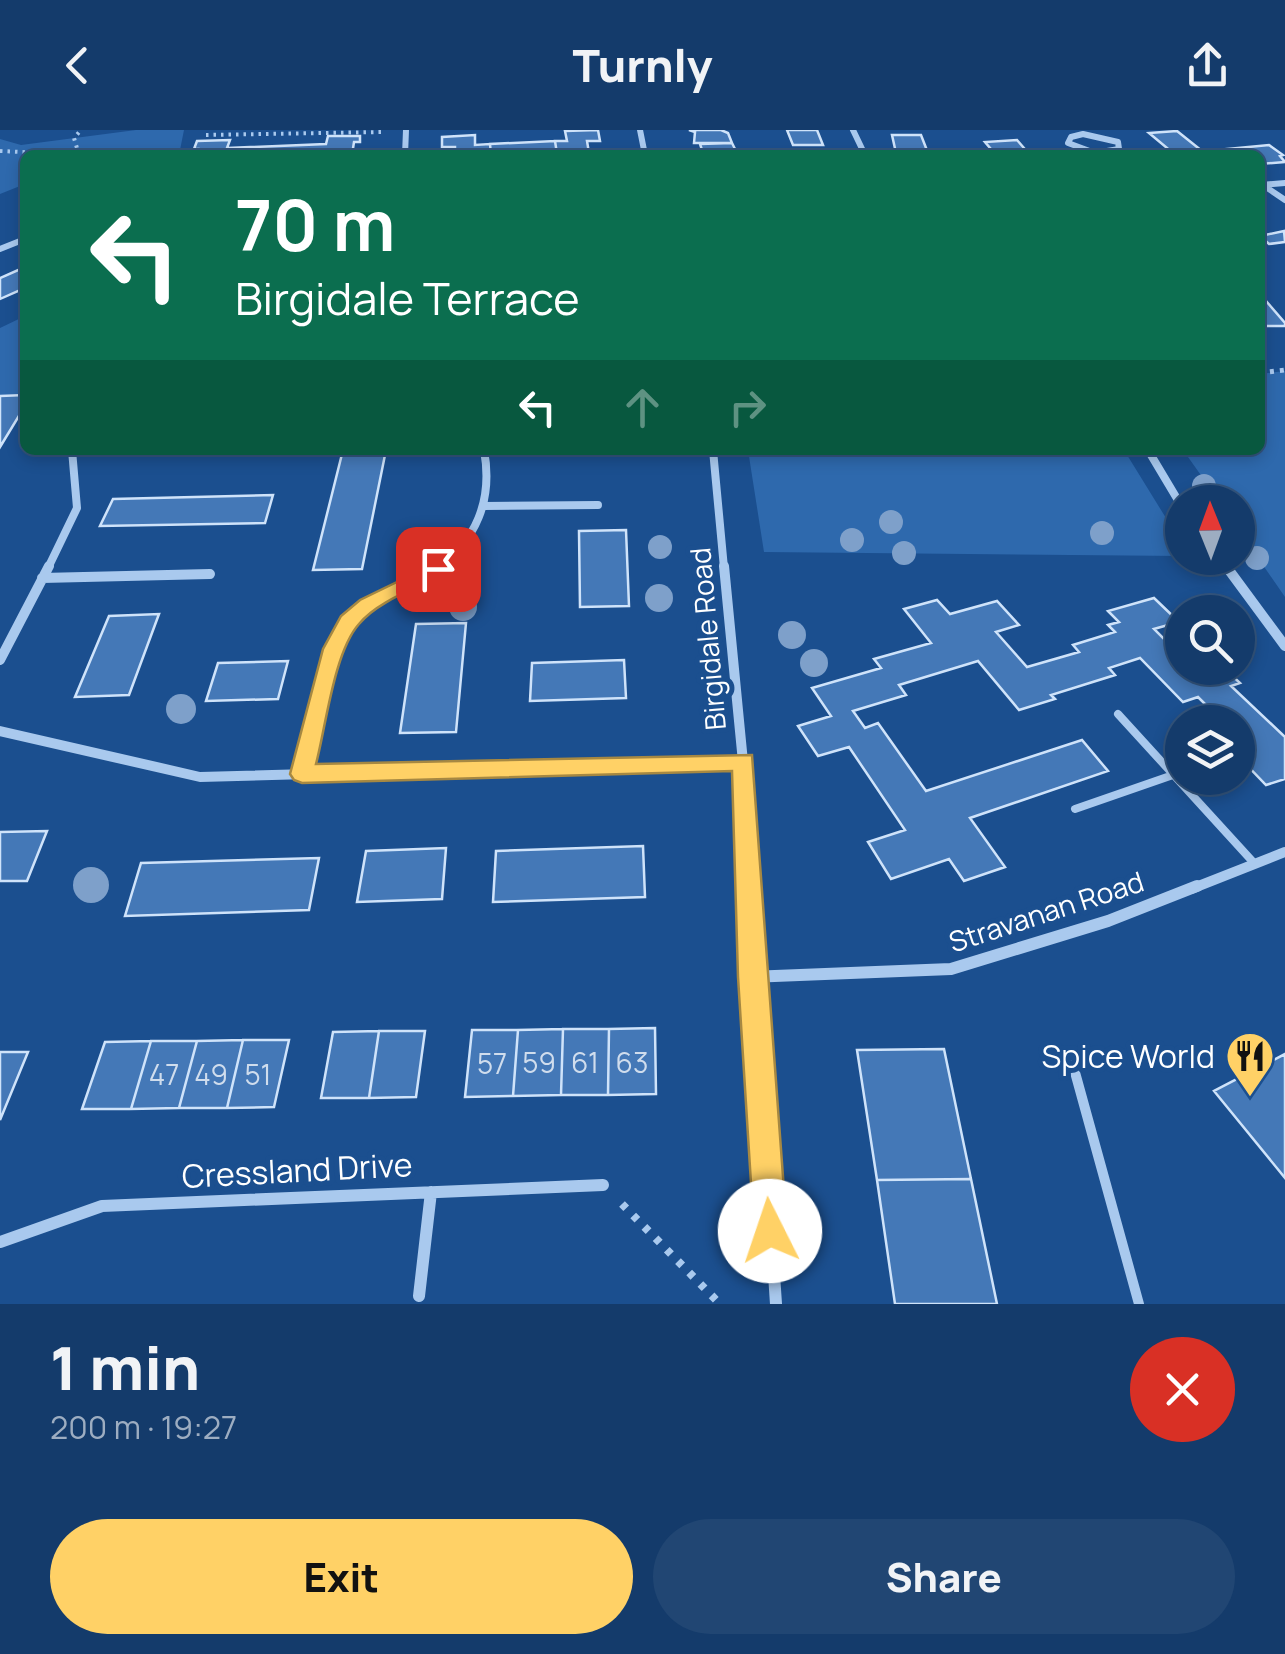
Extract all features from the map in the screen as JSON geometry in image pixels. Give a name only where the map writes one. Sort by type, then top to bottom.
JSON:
[{"type":"street","points":[[1078,150],[1068,140],[1091,134],[1113,140],[1120,146],[1117,150]]},
{"type":"street","points":[[0,660],[77,508],[72,455]]},
{"type":"street","points":[[302,774],[334,649],[349,621],[367,605],[438,569],[476,528],[483,506],[484,455]]},
{"type":"street","name":"Birgidale Road","points":[[713,455],[743,762],[752,977],[776,1304]]},
{"type":"street","points":[[1151,455],[1169,485]]},
{"type":"street","points":[[483,506],[598,506]]},
{"type":"street","points":[[42,578],[210,574]]},
{"type":"street","points":[[1234,575],[1280,630],[1285,646]]},
{"type":"street","points":[[0,731],[200,777],[743,762]]},
{"type":"street","name":"Stravanan Road","points":[[752,977],[952,969],[1108,921],[1285,852]]},
{"type":"street","name":"Cressland Drive","points":[[0,1242],[102,1206],[603,1185]]},
{"type":"street","points":[[419,1296],[431,1192]]},
{"type":"lane","points":[[1118,714],[1165,766]]},
{"type":"lane","points":[[1075,809],[1165,778]]},
{"type":"lane","points":[[1191,795],[1254,863]]},
{"type":"lane","points":[[1072,1065],[1139,1304]]},
{"type":"path","points":[[206,136],[406,130]]},
{"type":"path","points":[[603,1185],[720,1304]]},
{"type":"shaded area","points":[[136,130],[184,130],[180,150],[20,150],[20,186],[0,194],[0,139],[21,145]]},
{"type":"shaded area","points":[[20,318],[20,395],[0,396],[0,328]]},
{"type":"shaded area","points":[[1285,371],[1285,597],[1255,554],[1255,485],[1208,485],[1187,455],[1265,455],[1265,373]]},
{"type":"shaded area","points":[[749,455],[1127,455],[1165,516],[1165,556],[764,552]]},
{"type":"building","points":[[598,130],[600,141],[587,141],[588,150],[556,150],[555,141],[567,141],[565,131]]},
{"type":"building","points":[[689,130],[721,130],[728,133],[732,143],[694,143],[695,132]]},
{"type":"building","points":[[787,130],[817,130],[823,145],[793,145]]},
{"type":"building","points":[[1177,131],[1201,150],[1169,150],[1149,133]]},
{"type":"building","points":[[475,135],[475,145],[490,144],[491,150],[442,147],[442,137]]},
{"type":"building","points":[[892,135],[921,135],[927,150],[895,150]]},
{"type":"building","points":[[328,136],[360,136],[353,150],[194,149],[197,141],[230,140],[227,148],[326,144]]},
{"type":"building","points":[[1017,140],[1026,150],[992,150],[985,142]]},
{"type":"building","points":[[555,141],[556,150],[491,150],[490,144]]},
{"type":"building","points":[[732,143],[736,150],[702,150],[700,144]]},
{"type":"building","points":[[1269,145],[1283,155],[1280,156],[1285,162],[1265,164],[1265,150],[1228,149]]},
{"type":"building","points":[[1284,231],[1285,242],[1269,244],[1265,235]]},
{"type":"building","points":[[20,269],[20,290],[0,299],[0,278]]},
{"type":"building","points":[[1265,300],[1285,323],[1265,326]]},
{"type":"building","points":[[20,395],[20,414],[0,447],[0,396]]},
{"type":"building","points":[[342,455],[385,455],[362,569],[313,570]]},
{"type":"building","points":[[273,495],[265,523],[100,526],[113,499]]},
{"type":"building","points":[[626,530],[629,606],[580,607],[579,531]]},
{"type":"building","points":[[1154,598],[1165,609],[1165,626],[1154,629],[1165,640],[1165,684],[1140,658],[1109,668],[1115,675],[1051,695],[1055,699],[1019,710],[978,661],[899,685],[906,695],[853,711],[865,728],[878,723],[926,791],[1082,740],[1108,771],[970,818],[1005,867],[964,881],[949,859],[891,879],[868,842],[905,830],[849,747],[818,756],[798,726],[831,716],[812,688],[881,668],[874,659],[931,643],[904,609],[937,600],[950,614],[997,601],[1019,625],[996,632],[1027,667],[1079,652],[1073,645],[1115,632],[1108,625],[1119,622],[1108,611]]},
{"type":"building","points":[[159,614],[129,695],[75,697],[109,616]]},
{"type":"building","points":[[466,623],[456,732],[400,733],[416,624]]},
{"type":"building","points":[[624,660],[626,698],[530,701],[532,663]]},
{"type":"building","points":[[288,661],[278,699],[206,701],[218,663]]},
{"type":"building","points":[[1166,685],[1234,685],[1231,686],[1251,705],[1206,705],[1198,697],[1183,702]]},
{"type":"building","points":[[1255,709],[1285,737],[1285,779],[1266,785],[1255,774]]},
{"type":"building","points":[[47,831],[27,881],[0,881],[0,832]]},
{"type":"building","points":[[643,846],[645,897],[493,902],[496,851]]},
{"type":"building","points":[[446,848],[442,899],[357,902],[366,851]]},
{"type":"building","points":[[319,858],[309,910],[125,916],[141,863]]},
{"type":"building","points":[[655,1028],[656,1094],[608,1095],[609,1029]]},
{"type":"building","points":[[563,1029],[561,1095],[513,1096],[518,1030]]},
{"type":"building","points":[[563,1029],[609,1029],[608,1095],[561,1095]]},
{"type":"building","points":[[472,1030],[518,1030],[513,1096],[465,1097]]},
{"type":"building","points":[[379,1031],[369,1098],[321,1098],[333,1032]]},
{"type":"building","points":[[379,1031],[425,1031],[416,1097],[369,1098]]},
{"type":"building","points":[[243,1040],[227,1108],[179,1108],[197,1041]]},
{"type":"building","points":[[243,1040],[289,1040],[274,1107],[227,1108]]},
{"type":"building","points":[[151,1041],[131,1109],[82,1109],[105,1042]]},
{"type":"building","points":[[151,1041],[197,1041],[179,1108],[131,1109]]},
{"type":"building","points":[[944,1049],[971,1179],[877,1180],[857,1050]]},
{"type":"building","points":[[0,1052],[28,1052],[0,1120]]},
{"type":"building","points":[[1285,1054],[1285,1178],[1214,1091]]},
{"type":"building","points":[[971,1179],[997,1304],[895,1304],[877,1180]]},
{"type":"place","name":"Spice World","points":[[1250,1098]]},
{"type":"route","points":[[438,569],[367,605],[349,621],[334,649],[302,774],[743,762],[752,977],[770,1231]]}]
